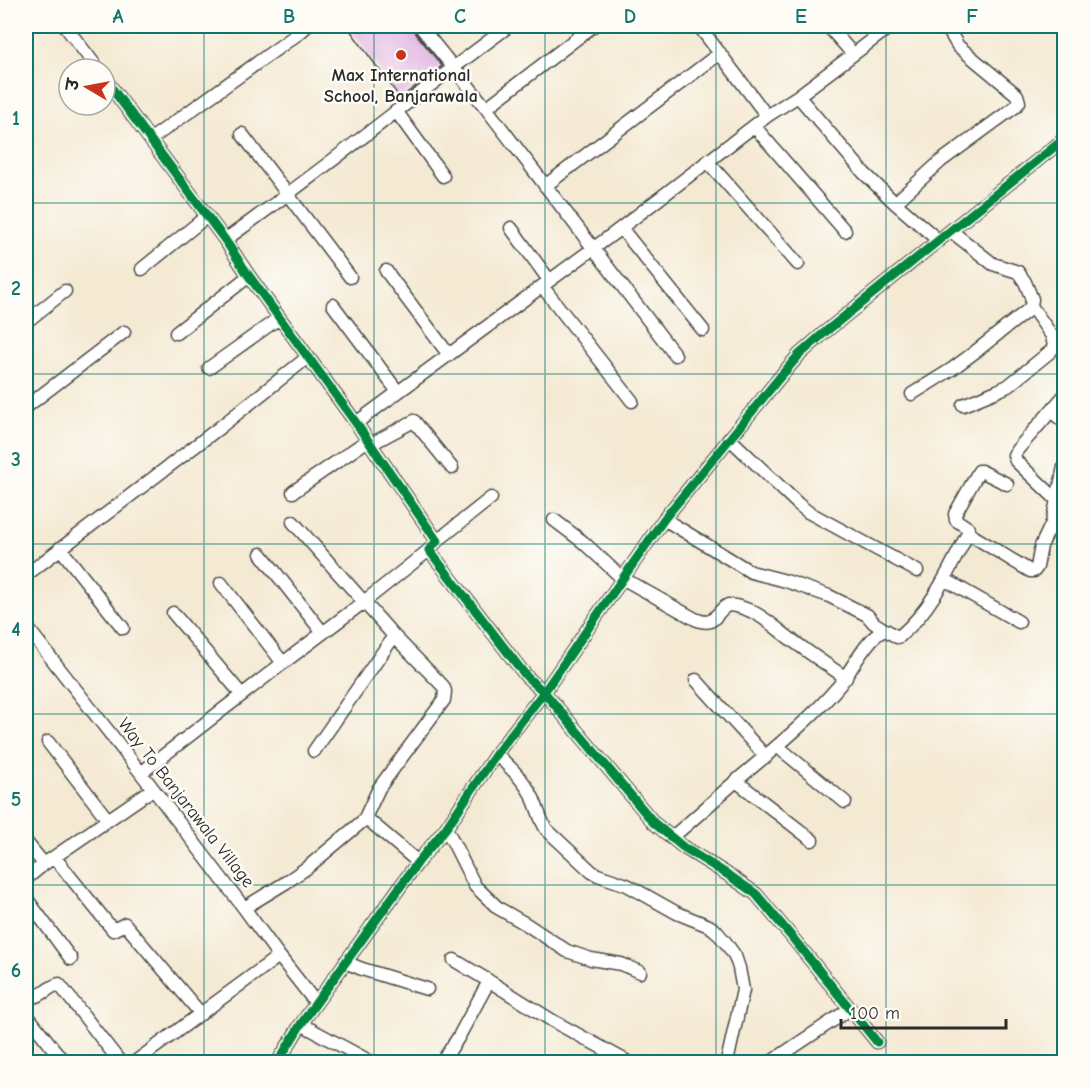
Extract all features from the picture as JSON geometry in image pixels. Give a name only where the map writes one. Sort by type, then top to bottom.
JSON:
[{"type":"street","points":[[65,26],[89,57]]},
{"type":"street","points":[[420,26],[486,108],[675,355]]},
{"type":"street","points":[[225,240],[509,26]]},
{"type":"street","points":[[486,108],[593,26]]},
{"type":"street","points":[[699,26],[767,116]]},
{"type":"street","points":[[828,26],[853,54]]},
{"type":"street","points":[[356,423],[891,26]]},
{"type":"street","points":[[895,203],[941,161],[1016,107],[1019,102],[1017,95],[958,46],[946,26]]},
{"type":"street","points":[[151,139],[299,28]]},
{"type":"street","points":[[545,186],[720,53]]},
{"type":"street","points":[[117,95],[356,423],[433,545],[527,677],[544,692],[654,823],[689,852],[756,894],[877,1042]]},
{"type":"street","points":[[798,96],[864,173],[939,241]]},
{"type":"street","points":[[396,111],[443,176]]},
{"type":"street","points":[[754,126],[845,231]]},
{"type":"street","points":[[242,134],[350,277]]},
{"type":"street","points":[[278,1062],[301,1024],[345,962],[418,862],[446,828],[496,754],[544,692],[664,519],[780,377],[824,333],[1065,139]]},
{"type":"street","points":[[708,162],[798,264]]},
{"type":"street","points":[[142,269],[207,216]]},
{"type":"street","points":[[511,228],[545,283],[632,401]]},
{"type":"street","points":[[621,228],[703,330]]},
{"type":"street","points":[[912,394],[975,352],[1031,306],[1032,299],[1018,272],[993,264],[951,231]]},
{"type":"street","points":[[386,271],[449,355]]},
{"type":"street","points":[[176,333],[249,276]]},
{"type":"street","points":[[26,322],[65,291]]},
{"type":"street","points":[[333,305],[398,392]]},
{"type":"street","points":[[963,405],[1008,386],[1051,351],[1054,346],[1052,336],[1031,306]]},
{"type":"street","points":[[209,368],[279,318]]},
{"type":"street","points":[[26,407],[124,332]]},
{"type":"street","points":[[26,575],[308,357]]},
{"type":"street","points":[[1057,500],[1014,458],[1017,450],[1064,396]]},
{"type":"street","points":[[1051,411],[1065,422]]},
{"type":"street","points":[[292,492],[369,442],[414,421],[452,468]]},
{"type":"street","points":[[729,438],[808,512],[917,571]]},
{"type":"street","points":[[968,533],[1030,571],[1034,571],[1037,567],[1041,546],[1052,523],[1065,467]]},
{"type":"street","points":[[664,519],[751,572],[829,596],[867,615],[874,623],[897,637],[903,634],[924,611],[968,533],[968,528],[956,520],[955,514],[979,471],[1007,484]]},
{"type":"street","points":[[141,773],[365,601],[492,498]]},
{"type":"street","points":[[554,520],[583,542],[622,578],[701,622],[714,620],[728,604],[753,612],[765,618],[793,642],[846,678]]},
{"type":"street","points":[[244,908],[308,867],[366,818],[379,789],[437,711],[445,695],[445,688],[394,636],[293,522]]},
{"type":"street","points":[[60,548],[123,628]]},
{"type":"street","points":[[261,554],[323,633]]},
{"type":"street","points":[[944,579],[1019,622]]},
{"type":"street","points":[[221,584],[283,663]]},
{"type":"street","points":[[173,613],[242,695]]},
{"type":"street","name":"Way To Banjarawala Village","points":[[26,626],[316,1003]]},
{"type":"street","points":[[670,838],[812,715],[846,678],[862,652],[874,638],[885,630]]},
{"type":"street","points":[[314,751],[394,636]]},
{"type":"street","points":[[696,680],[766,757]]},
{"type":"street","points":[[48,742],[108,820]]},
{"type":"street","points":[[777,746],[845,802]]},
{"type":"street","points":[[496,754],[524,783],[546,829],[592,872],[627,885],[677,913],[709,926],[726,943],[735,956],[743,990],[728,1062]]},
{"type":"street","points":[[736,781],[812,840]]},
{"type":"street","points":[[26,879],[44,864],[153,789]]},
{"type":"street","points":[[366,818],[418,862]]},
{"type":"street","points":[[446,828],[471,880],[481,893],[498,908],[567,951],[591,959],[621,964],[640,972]]},
{"type":"street","points":[[26,842],[44,864]]},
{"type":"street","points":[[55,858],[113,930],[125,924],[201,1014]]},
{"type":"street","points":[[26,898],[71,959]]},
{"type":"street","points":[[135,1062],[279,956]]},
{"type":"street","points":[[454,960],[553,1022],[628,1062]]},
{"type":"street","points":[[345,962],[427,989]]},
{"type":"street","points":[[442,1062],[489,981]]},
{"type":"street","points":[[29,998],[59,984],[120,1062]]},
{"type":"street","points":[[771,1062],[850,1009]]},
{"type":"street","points":[[26,1014],[64,1062]]},
{"type":"street","points":[[301,1024],[371,1062]]},
{"type":"building","name":"Max International School, Banjarawala","points":[[347,26],[411,26],[442,66],[400,98]]},
{"type":"cycle path","points":[[117,95],[225,240],[437,541],[429,550],[527,677],[544,692],[654,823],[683,847],[756,894],[877,1042]]},
{"type":"cycle path","points":[[278,1062],[301,1024],[418,862],[446,828],[496,754],[544,692],[664,519],[780,377],[799,355],[824,333],[1064,139]]},
{"type":"place","name":"Max International School, Banjarawala","points":[[401,55]]}]
